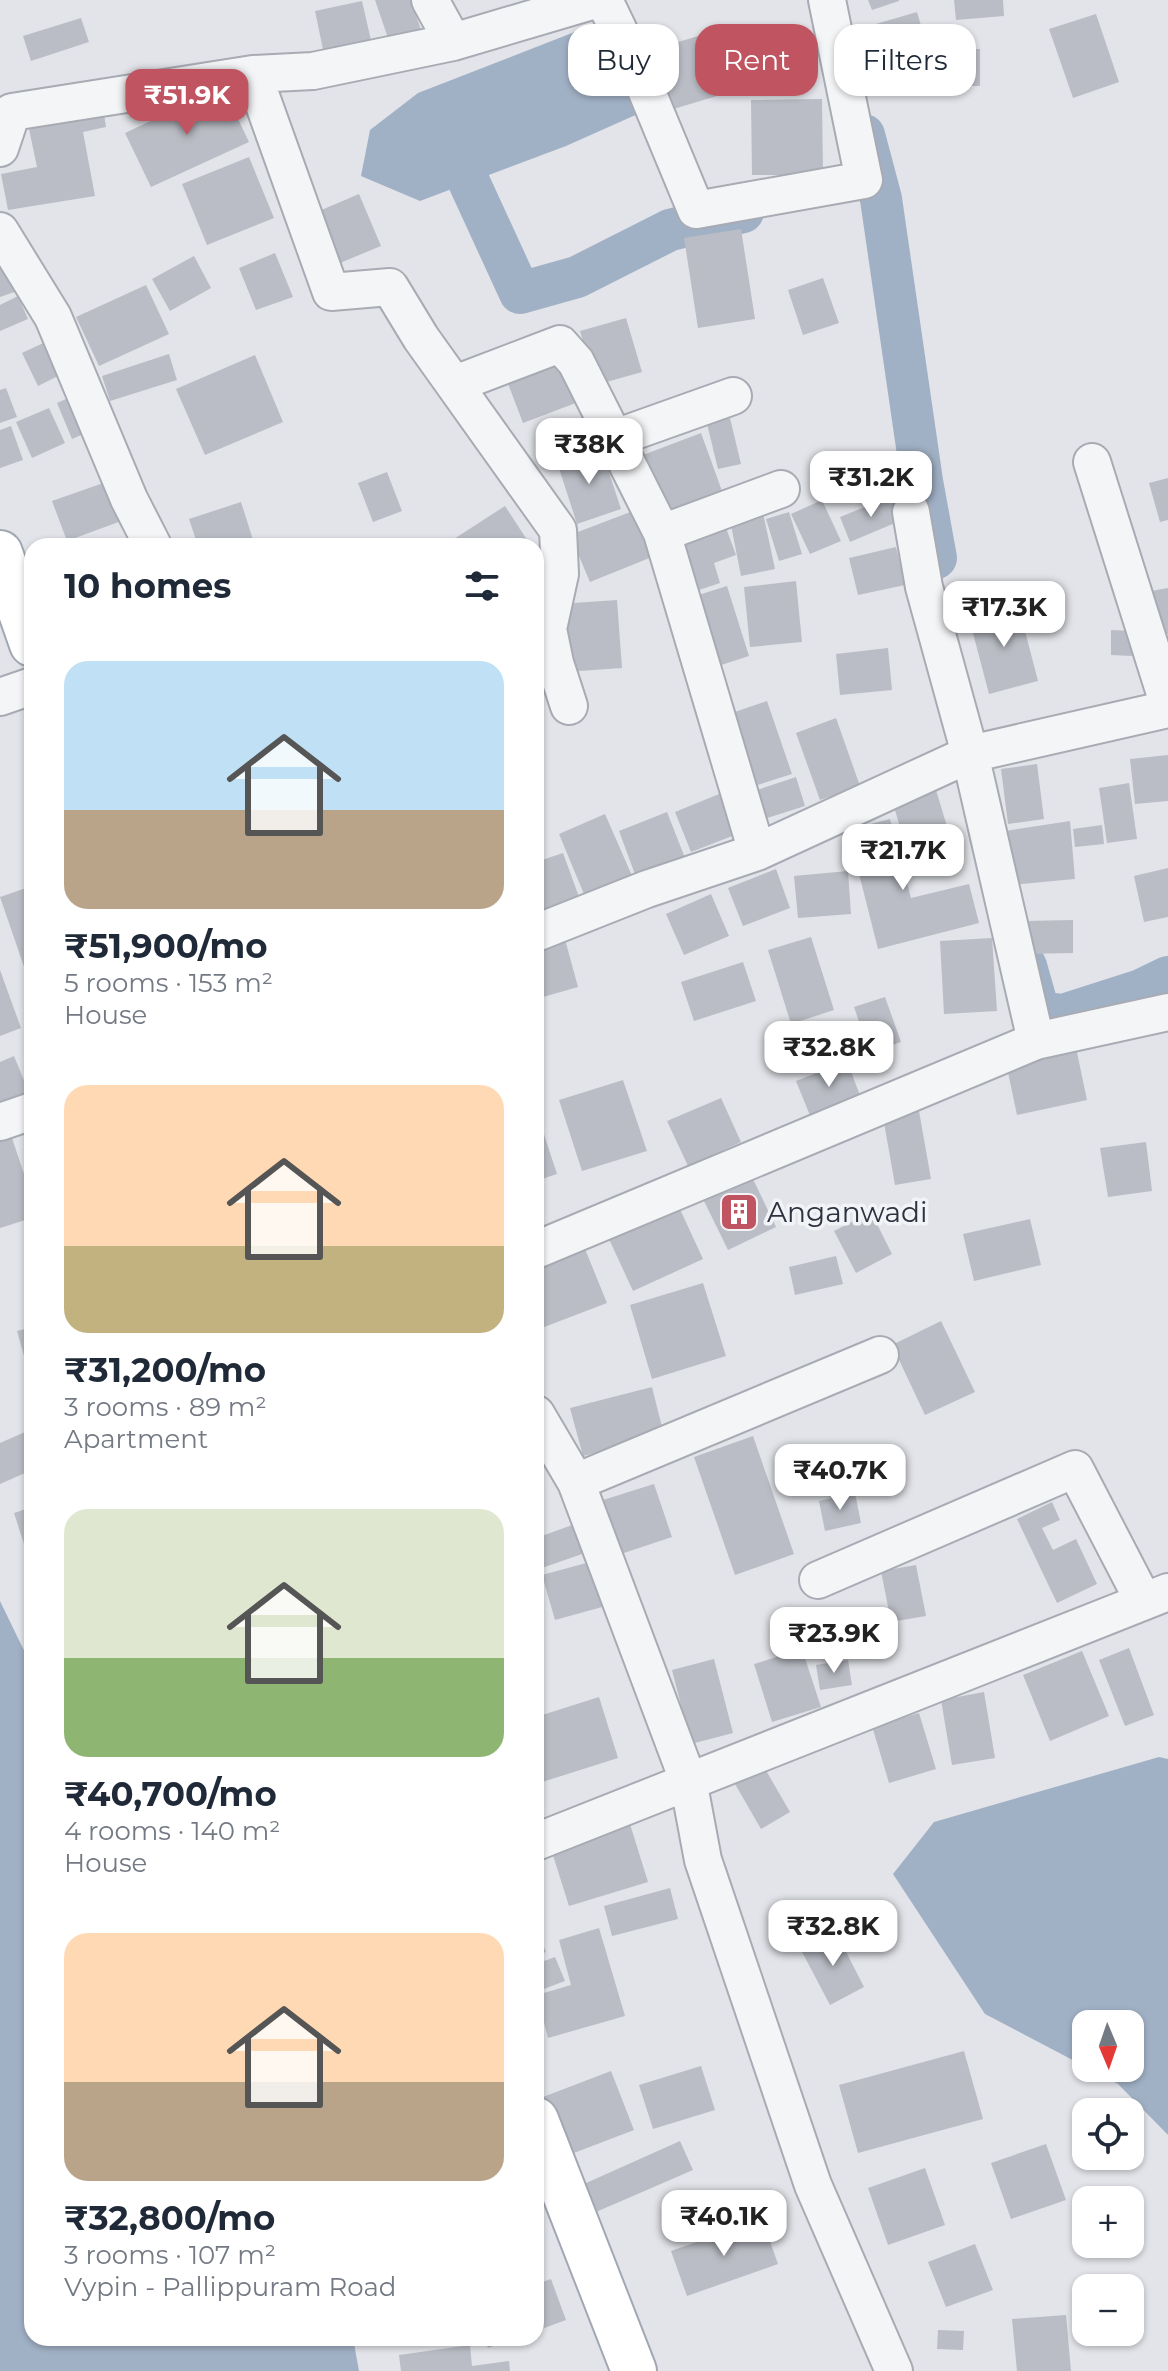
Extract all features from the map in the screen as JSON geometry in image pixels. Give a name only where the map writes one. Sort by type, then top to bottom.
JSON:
[{"type":"main road","points":[[0,553],[24,621]]},
{"type":"main road","points":[[544,2140],[634,2371]]},
{"type":"street","points":[[430,0],[453,42]]},
{"type":"street","points":[[0,148],[6,98],[313,71],[453,42],[595,0]]},
{"type":"street","points":[[604,0],[640,75],[696,210],[864,180],[827,0]]},
{"type":"street","points":[[253,74],[331,292],[390,287],[421,338],[558,530],[560,574],[548,629],[569,706]]},
{"type":"street","points":[[0,231],[53,317],[129,499],[149,538]]},
{"type":"street","points":[[455,384],[560,344],[576,362],[662,533],[757,852]]},
{"type":"street","points":[[615,438],[733,396]]},
{"type":"street","points":[[544,930],[647,889],[757,852],[978,752],[1168,706],[1092,462]]},
{"type":"street","points":[[662,533],[781,489]]},
{"type":"street","points":[[911,512],[924,587],[978,752],[1036,1041]]},
{"type":"street","points":[[0,697],[24,689]]},
{"type":"street","points":[[544,1247],[1036,1041],[1168,1012]]},
{"type":"street","points":[[0,1122],[24,1114]]},
{"type":"street","points":[[576,1482],[880,1355]]},
{"type":"street","points":[[544,1428],[576,1482],[688,1780],[703,1860],[813,2185],[894,2371]]},
{"type":"street","points":[[544,1839],[1155,1596],[1075,1469],[818,1580]]},
{"type":"water","points":[[568,35],[568,96],[634,96],[640,113],[566,146],[420,201],[361,176],[370,130],[418,93]]},
{"type":"water","points":[[0,1601],[24,1650],[24,2346],[354,2346],[359,2371],[0,2371]]},
{"type":"water","points":[[1159,1757],[1168,1759],[1168,2135],[1144,2111],[1144,2098],[1132,2098],[1114,2082],[1144,2082],[1144,2010],[1072,2010],[1072,2060],[985,2014],[893,1874],[934,1822]]},
{"type":"building","points":[[375,0],[411,0],[421,30],[389,41]]},
{"type":"building","points":[[868,0],[899,0],[899,1],[872,10]]},
{"type":"building","points":[[954,0],[1003,0],[1004,16],[956,20]]},
{"type":"building","points":[[362,1],[373,49],[325,59],[315,11]]},
{"type":"building","points":[[917,12],[921,24],[876,24]]},
{"type":"building","points":[[1096,14],[1119,82],[1073,98],[1049,29]]},
{"type":"building","points":[[81,18],[89,42],[31,61],[23,36]]},
{"type":"building","points":[[695,37],[695,96],[717,96],[670,110],[666,96],[679,96],[679,42]]},
{"type":"building","points":[[976,49],[980,49],[980,86],[976,86]]},
{"type":"building","points":[[223,87],[249,142],[151,187],[125,133]]},
{"type":"building","points":[[822,99],[823,175],[752,175],[751,100]]},
{"type":"building","points":[[103,108],[106,127],[83,132],[95,196],[8,210],[1,174],[37,167],[28,124]]},
{"type":"building","points":[[249,157],[274,218],[207,245],[182,184]]},
{"type":"building","points":[[359,194],[381,246],[340,263],[319,211]]},
{"type":"building","points":[[741,229],[755,319],[698,328],[684,238]]},
{"type":"building","points":[[275,253],[293,297],[256,310],[239,268]]},
{"type":"building","points":[[194,256],[211,288],[170,311],[152,279]]},
{"type":"building","points":[[0,257],[20,290],[0,297]]},
{"type":"building","points":[[823,278],[839,323],[803,335],[788,290]]},
{"type":"building","points":[[146,285],[169,334],[99,366],[76,317]]},
{"type":"building","points":[[18,296],[28,319],[0,331],[0,305]]},
{"type":"building","points":[[626,318],[642,372],[596,385],[580,331]]},
{"type":"building","points":[[54,338],[70,370],[38,386],[22,353]]},
{"type":"building","points":[[169,354],[177,380],[110,401],[102,376]]},
{"type":"building","points":[[255,355],[283,422],[205,455],[176,389]]},
{"type":"building","points":[[565,359],[581,401],[523,423],[507,381]]},
{"type":"building","points":[[6,388],[17,417],[0,423],[0,390]]},
{"type":"building","points":[[82,392],[97,428],[72,439],[57,403]]},
{"type":"building","points":[[49,408],[65,443],[32,458],[16,422]]},
{"type":"building","points":[[730,418],[741,464],[718,469],[707,424]]},
{"type":"building","points":[[11,426],[23,460],[0,468],[0,430]]},
{"type":"building","points":[[701,433],[722,491],[664,512],[643,455]]},
{"type":"building","points":[[601,448],[621,509],[577,524],[557,462]]},
{"type":"building","points":[[387,472],[402,511],[373,522],[358,483]]},
{"type":"building","points":[[1168,478],[1168,520],[1160,522],[1149,483]]},
{"type":"building","points":[[109,481],[124,520],[75,538],[66,538],[52,501]]},
{"type":"building","points":[[892,496],[902,520],[850,542],[840,517]]},
{"type":"building","points":[[822,500],[841,541],[810,554],[791,514]]},
{"type":"building","points":[[241,502],[252,538],[195,538],[189,519]]},
{"type":"building","points":[[505,506],[526,538],[455,538]]},
{"type":"building","points":[[633,511],[652,557],[590,582],[570,535]]},
{"type":"building","points":[[789,512],[802,554],[779,561],[766,519]]},
{"type":"building","points":[[763,513],[775,569],[741,576],[730,520]]},
{"type":"building","points":[[722,517],[736,555],[714,563],[720,583],[687,594],[667,535]]},
{"type":"building","points":[[896,547],[905,585],[858,595],[849,558]]},
{"type":"building","points":[[796,581],[802,642],[750,647],[744,587]]},
{"type":"building","points":[[727,586],[749,656],[712,668],[689,598]]},
{"type":"building","points":[[1168,588],[1168,634],[1153,636],[1145,592]]},
{"type":"building","points":[[617,600],[622,668],[565,672],[559,604]]},
{"type":"building","points":[[1018,604],[1038,681],[989,694],[969,618]]},
{"type":"building","points":[[1111,630],[1134,631],[1133,656],[1111,655]]},
{"type":"building","points":[[888,648],[892,690],[840,695],[836,654]]},
{"type":"building","points":[[767,701],[792,774],[748,788],[723,716]]},
{"type":"building","points":[[836,718],[860,786],[820,800],[796,733]]},
{"type":"building","points":[[1168,755],[1168,801],[1135,804],[1130,759]]},
{"type":"building","points":[[1037,764],[1044,819],[1008,824],[1001,769]]},
{"type":"building","points":[[796,777],[805,806],[764,819],[754,791]]},
{"type":"building","points":[[1129,783],[1137,839],[1107,843],[1099,788]]},
{"type":"building","points":[[936,790],[958,863],[914,876],[893,803]]},
{"type":"building","points":[[724,792],[740,833],[691,852],[675,812]]},
{"type":"building","points":[[667,812],[685,858],[636,877],[619,831]]},
{"type":"building","points":[[605,814],[633,878],[586,899],[559,834]]},
{"type":"building","points":[[890,819],[911,898],[969,884],[979,923],[878,949],[848,830]]},
{"type":"building","points":[[1070,821],[1075,879],[1011,885],[1005,831]]},
{"type":"building","points":[[1102,825],[1104,844],[1075,847],[1073,829]]},
{"type":"building","points":[[563,853],[582,905],[544,918],[544,859]]},
{"type":"building","points":[[1168,868],[1168,917],[1144,922],[1134,876]]},
{"type":"building","points":[[776,869],[790,908],[743,926],[728,888]]},
{"type":"building","points":[[848,871],[851,914],[798,918],[794,876]]},
{"type":"building","points":[[24,889],[24,967],[0,897]]},
{"type":"building","points":[[711,894],[729,936],[684,955],[666,914]]},
{"type":"building","points":[[1073,920],[1073,953],[1026,954],[1026,921]]},
{"type":"building","points":[[563,932],[578,987],[544,997],[544,938]]},
{"type":"building","points":[[811,937],[834,1010],[791,1024],[768,950]]},
{"type":"building","points":[[992,938],[997,1011],[944,1014],[940,941]]},
{"type":"building","points":[[743,962],[756,1001],[694,1021],[681,982]]},
{"type":"building","points":[[0,970],[21,1028],[0,1036]]},
{"type":"building","points":[[885,997],[901,1042],[870,1053],[854,1007]]},
{"type":"building","points":[[1075,1043],[1087,1100],[1017,1115],[1005,1058]]},
{"type":"building","points":[[14,1056],[24,1080],[24,1103],[0,1111],[0,1062]]},
{"type":"building","points":[[847,1061],[861,1098],[811,1118],[796,1081]]},
{"type":"building","points":[[623,1080],[647,1151],[582,1171],[559,1100]]},
{"type":"building","points":[[721,1098],[741,1142],[688,1166],[667,1121]]},
{"type":"building","points":[[919,1111],[931,1179],[895,1185],[883,1117]]},
{"type":"building","points":[[10,1132],[24,1174],[24,1220],[0,1228],[0,1135]]},
{"type":"building","points":[[544,1134],[557,1174],[544,1178]]},
{"type":"building","points":[[1146,1142],[1152,1191],[1108,1197],[1100,1148]]},
{"type":"building","name":"Anganwadi","points":[[752,1177],[776,1227],[728,1250],[702,1197]]},
{"type":"building","points":[[679,1207],[703,1259],[633,1291],[609,1239]]},
{"type":"building","points":[[871,1212],[892,1254],[856,1273],[834,1231]]},
{"type":"building","points":[[1030,1219],[1041,1265],[974,1281],[963,1234]]},
{"type":"building","points":[[583,1244],[607,1303],[544,1327],[544,1260]]},
{"type":"building","points":[[836,1256],[843,1284],[795,1295],[789,1267]]},
{"type":"building","points":[[703,1283],[726,1356],[652,1379],[630,1305]]},
{"type":"building","points":[[941,1321],[975,1392],[925,1415],[892,1345]]},
{"type":"building","points":[[24,1329],[24,1356],[17,1331]]},
{"type":"building","points":[[652,1387],[664,1435],[583,1456],[570,1408]]},
{"type":"building","points":[[24,1432],[24,1474],[0,1484],[0,1443]]},
{"type":"building","points":[[753,1436],[794,1554],[735,1575],[694,1457]]},
{"type":"building","points":[[654,1484],[672,1537],[621,1554],[603,1500]]},
{"type":"building","points":[[855,1493],[861,1523],[825,1531],[819,1501]]},
{"type":"building","points":[[1052,1502],[1060,1520],[1042,1528],[1053,1550],[1076,1539],[1097,1584],[1057,1603],[1017,1519]]},
{"type":"building","points":[[24,1510],[24,1544],[14,1513]]},
{"type":"building","points":[[575,1524],[585,1553],[544,1567],[544,1535]]},
{"type":"building","points":[[601,1559],[613,1604],[555,1620],[544,1574]]},
{"type":"building","points":[[916,1565],[926,1616],[891,1622],[881,1571]]},
{"type":"building","points":[[1129,1648],[1154,1715],[1125,1726],[1099,1660]]},
{"type":"building","points":[[802,1649],[821,1707],[772,1722],[754,1664]]},
{"type":"building","points":[[1082,1651],[1109,1716],[1050,1741],[1023,1675]]},
{"type":"building","points":[[714,1659],[733,1733],[691,1744],[672,1670]]},
{"type":"building","points":[[848,1660],[852,1685],[820,1690],[816,1665]]},
{"type":"building","points":[[984,1692],[995,1758],[952,1765],[941,1700]]},
{"type":"building","points":[[599,1697],[618,1758],[544,1781],[544,1714]]},
{"type":"building","points":[[919,1713],[936,1769],[889,1783],[872,1726]]},
{"type":"building","points":[[764,1767],[790,1812],[761,1829],[735,1784]]},
{"type":"building","points":[[630,1824],[648,1882],[569,1906],[551,1849]]},
{"type":"building","points":[[670,1888],[678,1919],[612,1936],[604,1906]]},
{"type":"building","points":[[599,1928],[625,2016],[548,2038],[544,2022],[544,1993],[571,1985],[559,1940]]},
{"type":"building","points":[[836,1932],[864,1987],[830,2005],[801,1950]]},
{"type":"building","points":[[555,1957],[565,1981],[544,1989],[544,1961]]},
{"type":"building","points":[[964,2051],[983,2119],[858,2153],[839,2085]]},
{"type":"building","points":[[701,2066],[715,2110],[653,2129],[639,2085]]},
{"type":"building","points":[[611,2071],[634,2130],[566,2156],[544,2097]]},
{"type":"building","points":[[680,2141],[693,2170],[596,2212],[584,2184]]},
{"type":"building","points":[[1046,2144],[1066,2200],[1011,2219],[991,2163]]},
{"type":"building","points":[[925,2168],[945,2225],[888,2245],[868,2188]]},
{"type":"building","points":[[762,2219],[778,2264],[687,2296],[671,2251]]},
{"type":"building","points":[[975,2244],[993,2290],[946,2307],[928,2262]]},
{"type":"building","points":[[551,2279],[566,2320],[544,2328],[544,2281]]},
{"type":"building","points":[[1066,2315],[1071,2371],[1017,2371],[1012,2319]]},
{"type":"building","points":[[938,2330],[964,2331],[963,2350],[937,2349]]},
{"type":"building","points":[[470,2346],[472,2366],[509,2361],[510,2371],[401,2371],[399,2355]]},
{"type":"waterway","points":[[864,135],[881,199],[936,558]]},
{"type":"waterway","points":[[469,182],[520,293],[577,277],[670,230],[743,212]]},
{"type":"waterway","points":[[1026,966],[1039,1012],[1063,1015],[1141,990],[1168,977]]},
{"type":"place","name":"Anganwadi","points":[[739,1212]]}]
